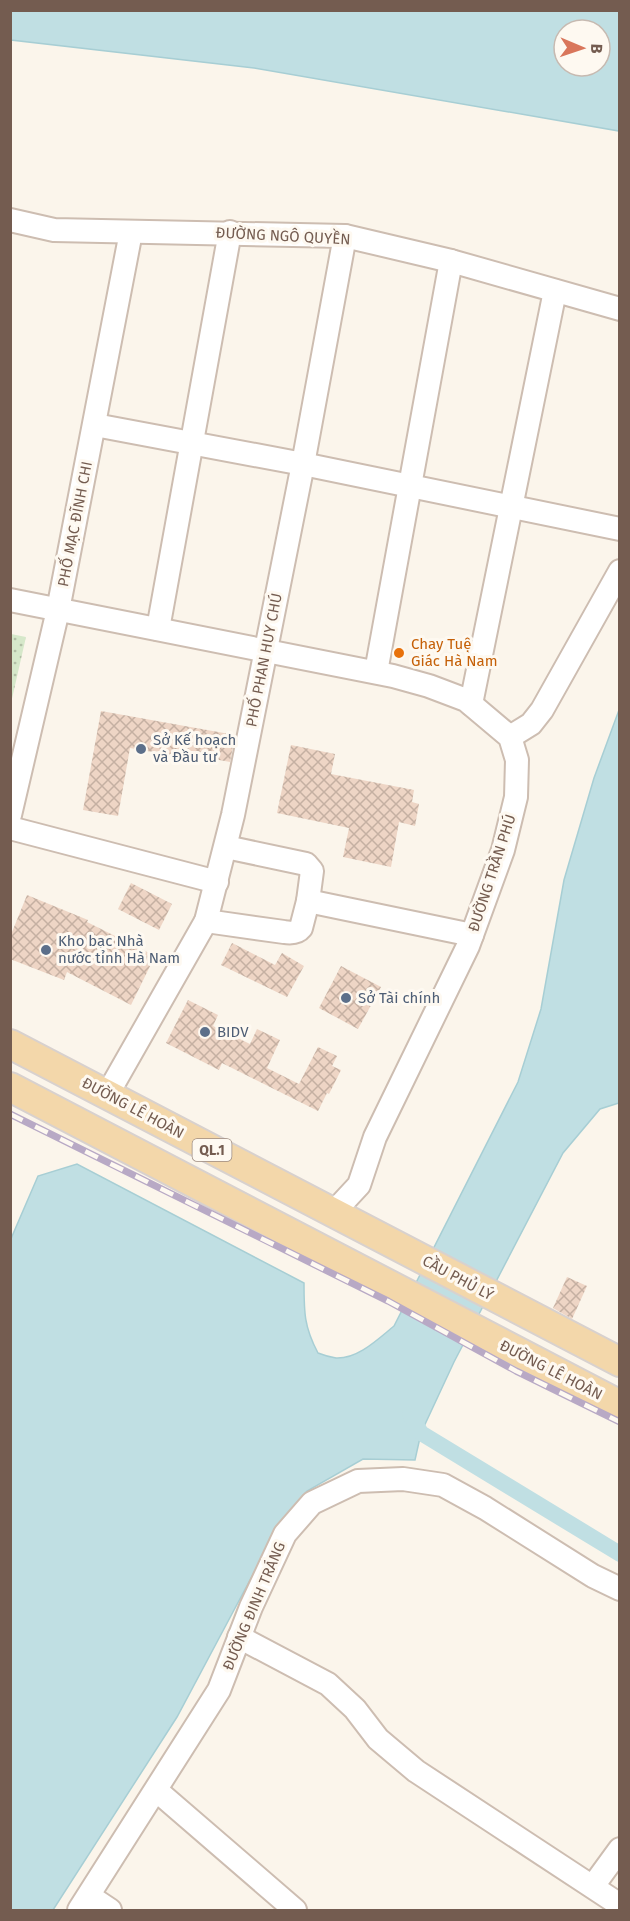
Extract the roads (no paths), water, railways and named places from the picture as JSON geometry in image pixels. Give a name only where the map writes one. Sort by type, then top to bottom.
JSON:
[{"type":"main road","name":"ĐƯỜNG LÊ HOÀN","points":[[10,1044],[414,1255]]},
{"type":"main road","name":"QL.1","points":[[10,1087],[315,1246]]},
{"type":"main road","points":[[315,1246],[333,1213]]},
{"type":"main road","name":"ĐƯỜNG LÊ HOÀN","points":[[315,1246],[620,1405]]},
{"type":"main road","name":"CẦU PHỦ LÝ","points":[[414,1255],[620,1362]]},
{"type":"street","name":"ĐƯỜNG NGÔ QUYỀN","points":[[10,220],[54,230],[345,236],[451,261],[620,309]]},
{"type":"street","name":"PHỐ MẠC ĐĨNH CHI","points":[[10,815],[58,610],[131,232]]},
{"type":"street","points":[[158,629],[230,232]]},
{"type":"street","name":"PHỐ PHAN HUY CHÚ","points":[[107,1095],[206,921],[217,882],[303,464],[345,236]]},
{"type":"street","points":[[376,672],[451,261]]},
{"type":"street","points":[[471,704],[555,291]]},
{"type":"street","points":[[95,425],[303,464],[620,529]]},
{"type":"street","points":[[10,600],[376,672],[429,686],[466,700],[510,737],[531,724],[543,710],[620,571]]},
{"type":"street","name":"ĐƯỜNG TRẦN PHÚ","points":[[333,1213],[359,1185],[375,1137],[472,935],[502,850],[516,797],[517,760],[510,737]]},
{"type":"street","points":[[10,828],[217,882]]},
{"type":"street","points":[[206,921],[292,933],[301,928],[312,871],[306,864],[226,847]]},
{"type":"street","points":[[308,901],[472,935]]},
{"type":"street","name":"ĐƯỜNG ĐINH TRÁNG","points":[[84,1903],[219,1690],[251,1606],[285,1534],[312,1503],[358,1481],[403,1479],[443,1485],[593,1576],[620,1589]]},
{"type":"street","points":[[239,1637],[328,1684],[355,1709],[378,1739],[416,1771],[620,1905]]},
{"type":"street","points":[[156,1790],[295,1911]]},
{"type":"street","points":[[593,1886],[620,1849]]},
{"type":"street","points":[[84,1903],[110,1911]]},
{"type":"water","points":[[11,10],[619,11],[619,131],[254,68],[11,40]]},
{"type":"water","points":[[619,710],[619,1103],[600,1109],[563,1153],[454,1362],[421,1433],[415,1460],[363,1459],[307,1491],[274,1535],[177,1717],[53,1910],[11,1910],[10,1241],[38,1176],[77,1164],[304,1283],[306,1319],[318,1353],[336,1358],[352,1355],[381,1337],[394,1326],[518,1082],[541,1009],[564,880],[594,778]]},
{"type":"waterway","points":[[410,1414],[421,1433],[620,1554]]},
{"type":"railway","points":[[10,1114],[388,1301],[516,1371],[620,1422]]},
{"type":"place","name":"Chay Tuệ Giác Hà Nam","points":[[399,653]]},
{"type":"place","name":"Sở Kế hoạch và Đầu tư","points":[[141,749]]},
{"type":"place","name":"Kho bạc Nhà nước tỉnh Hà Nam","points":[[46,950]]},
{"type":"place","name":"Sở Tài chính","points":[[346,998]]},
{"type":"place","name":"BIDV","points":[[205,1032]]}]
